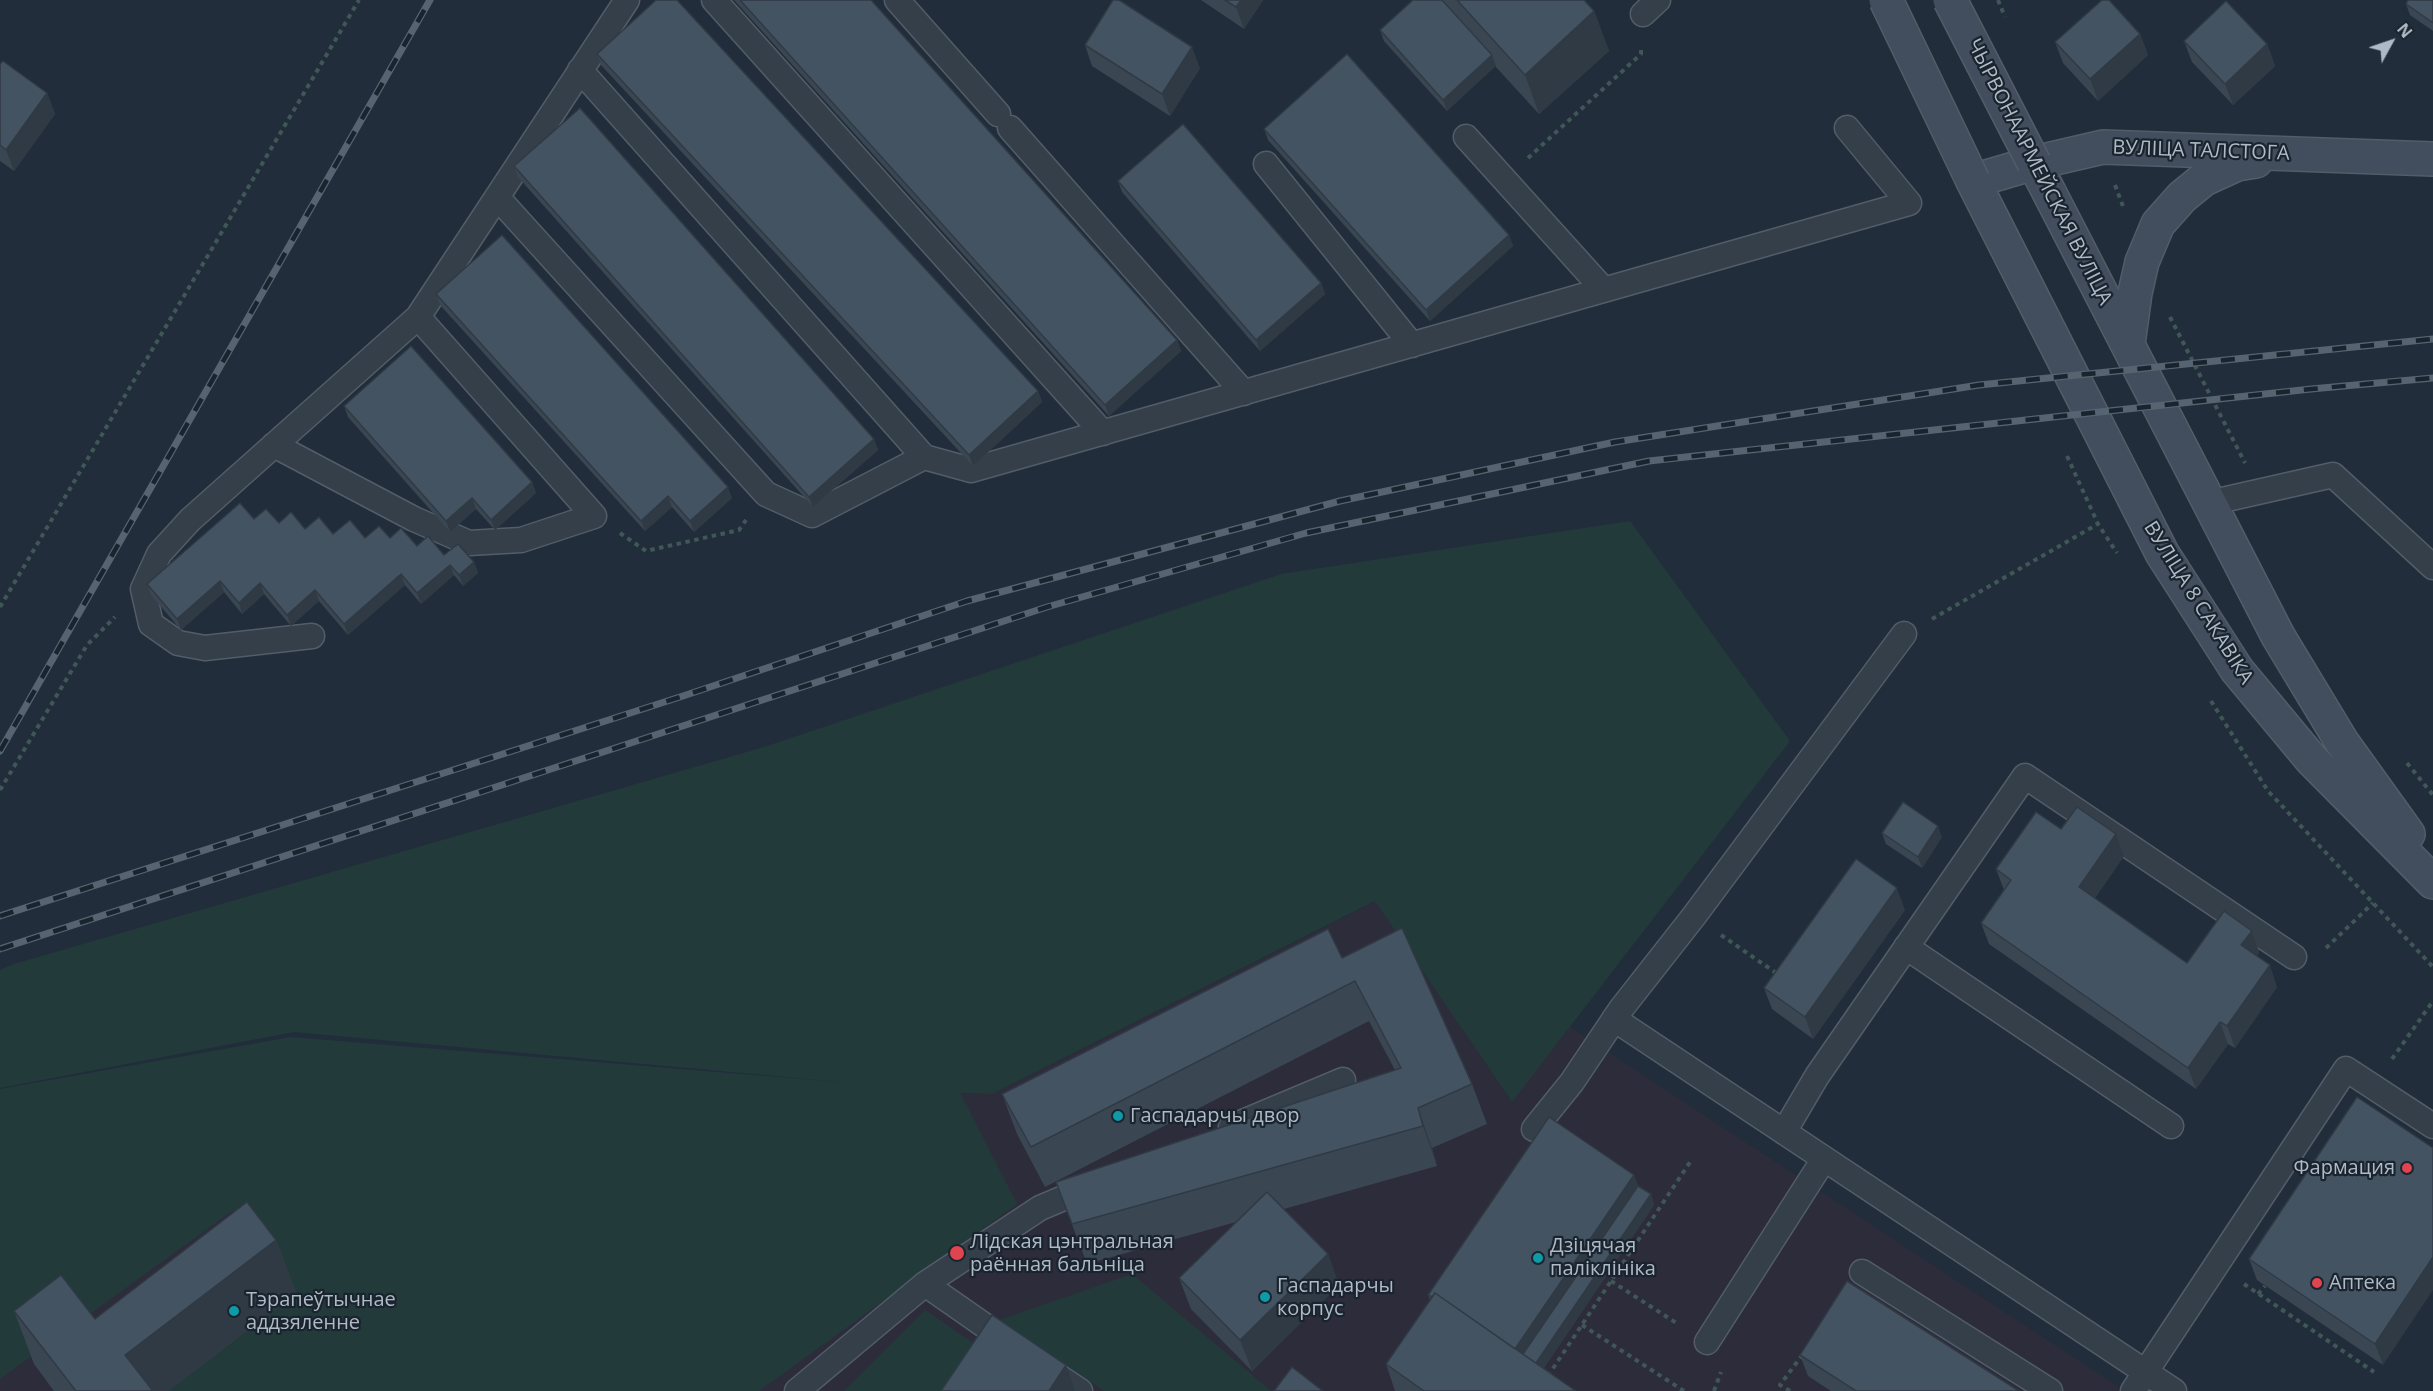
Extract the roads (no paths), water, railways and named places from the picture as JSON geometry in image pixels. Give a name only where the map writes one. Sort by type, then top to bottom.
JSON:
[{"type":"main road","points":[[1886,0],[1973,181]]},
{"type":"main road","name":"ЧЫРВОНААРМЕЙСКАЯ ВУЛІЦА","points":[[1950,0],[2128,344]]},
{"type":"main road","name":"ВУЛІЦА ТАЛСТОГА","points":[[1973,181],[2034,163],[2103,147],[2433,159]]},
{"type":"main road","points":[[2302,154],[2237,164],[2204,179],[2182,197],[2158,224],[2142,262],[2128,344],[2278,636],[2342,742],[2433,869]]},
{"type":"main road","name":"ВУЛІЦА 8 САКАВІКА","points":[[1973,181],[2162,553],[2237,670],[2311,759],[2433,882]]},
{"type":"lane","points":[[312,636],[205,648],[178,643],[151,624],[143,588],[159,554],[190,520],[418,317],[627,0]]},
{"type":"lane","points":[[714,0],[1103,433]]},
{"type":"lane","points":[[897,0],[1244,393]]},
{"type":"lane","points":[[580,70],[924,457],[971,470],[1909,203],[1847,128]]},
{"type":"lane","points":[[1466,137],[1604,290]]},
{"type":"lane","points":[[1266,164],[1412,345]]},
{"type":"lane","points":[[497,197],[766,494],[812,514],[924,457]]},
{"type":"lane","points":[[274,445],[414,519],[469,543],[521,540],[594,516],[418,317]]},
{"type":"lane","points":[[2210,503],[2333,475],[2433,567]]},
{"type":"lane","points":[[1534,1129],[1572,1082],[1614,1019],[1694,916],[1904,634]]},
{"type":"lane","points":[[1784,1132],[1817,1076],[2025,776],[2294,957]]},
{"type":"lane","points":[[1906,947],[2171,1126]]},
{"type":"lane","points":[[1614,1019],[1824,1159],[2139,1382],[2174,1391]]},
{"type":"lane","points":[[2139,1382],[2346,1069],[2433,1126]]},
{"type":"lane","points":[[1213,1135],[1342,1080]]},
{"type":"lane","points":[[1707,1342],[1824,1159]]},
{"type":"lane","points":[[797,1391],[925,1284],[1040,1208],[1115,1176]]},
{"type":"lane","points":[[1862,1272],[2050,1391]]},
{"type":"lane","points":[[925,1284],[1080,1391]]},
{"type":"railway","points":[[0,751],[430,0]]},
{"type":"railway","points":[[0,916],[683,696],[967,601],[1340,501],[1615,442],[1979,385],[2433,339]]},
{"type":"railway","points":[[0,949],[1047,607],[1306,533],[1649,461],[2311,389],[2433,378]]},
{"type":"place","name":"Гаспадарчы двор","points":[[1118,1116]]},
{"type":"place","name":"Фармация","points":[[2407,1168]]},
{"type":"place","name":"Лідская цэнтральная раённая бальніца","points":[[957,1253]]},
{"type":"place","name":"Дзіцячая паліклініка","points":[[1538,1258]]},
{"type":"place","name":"Аптека","points":[[2317,1283]]},
{"type":"place","name":"Гаспадарчы корпус","points":[[1265,1297]]},
{"type":"place","name":"Тэрапеўтычнае аддзяленне","points":[[234,1311]]}]
